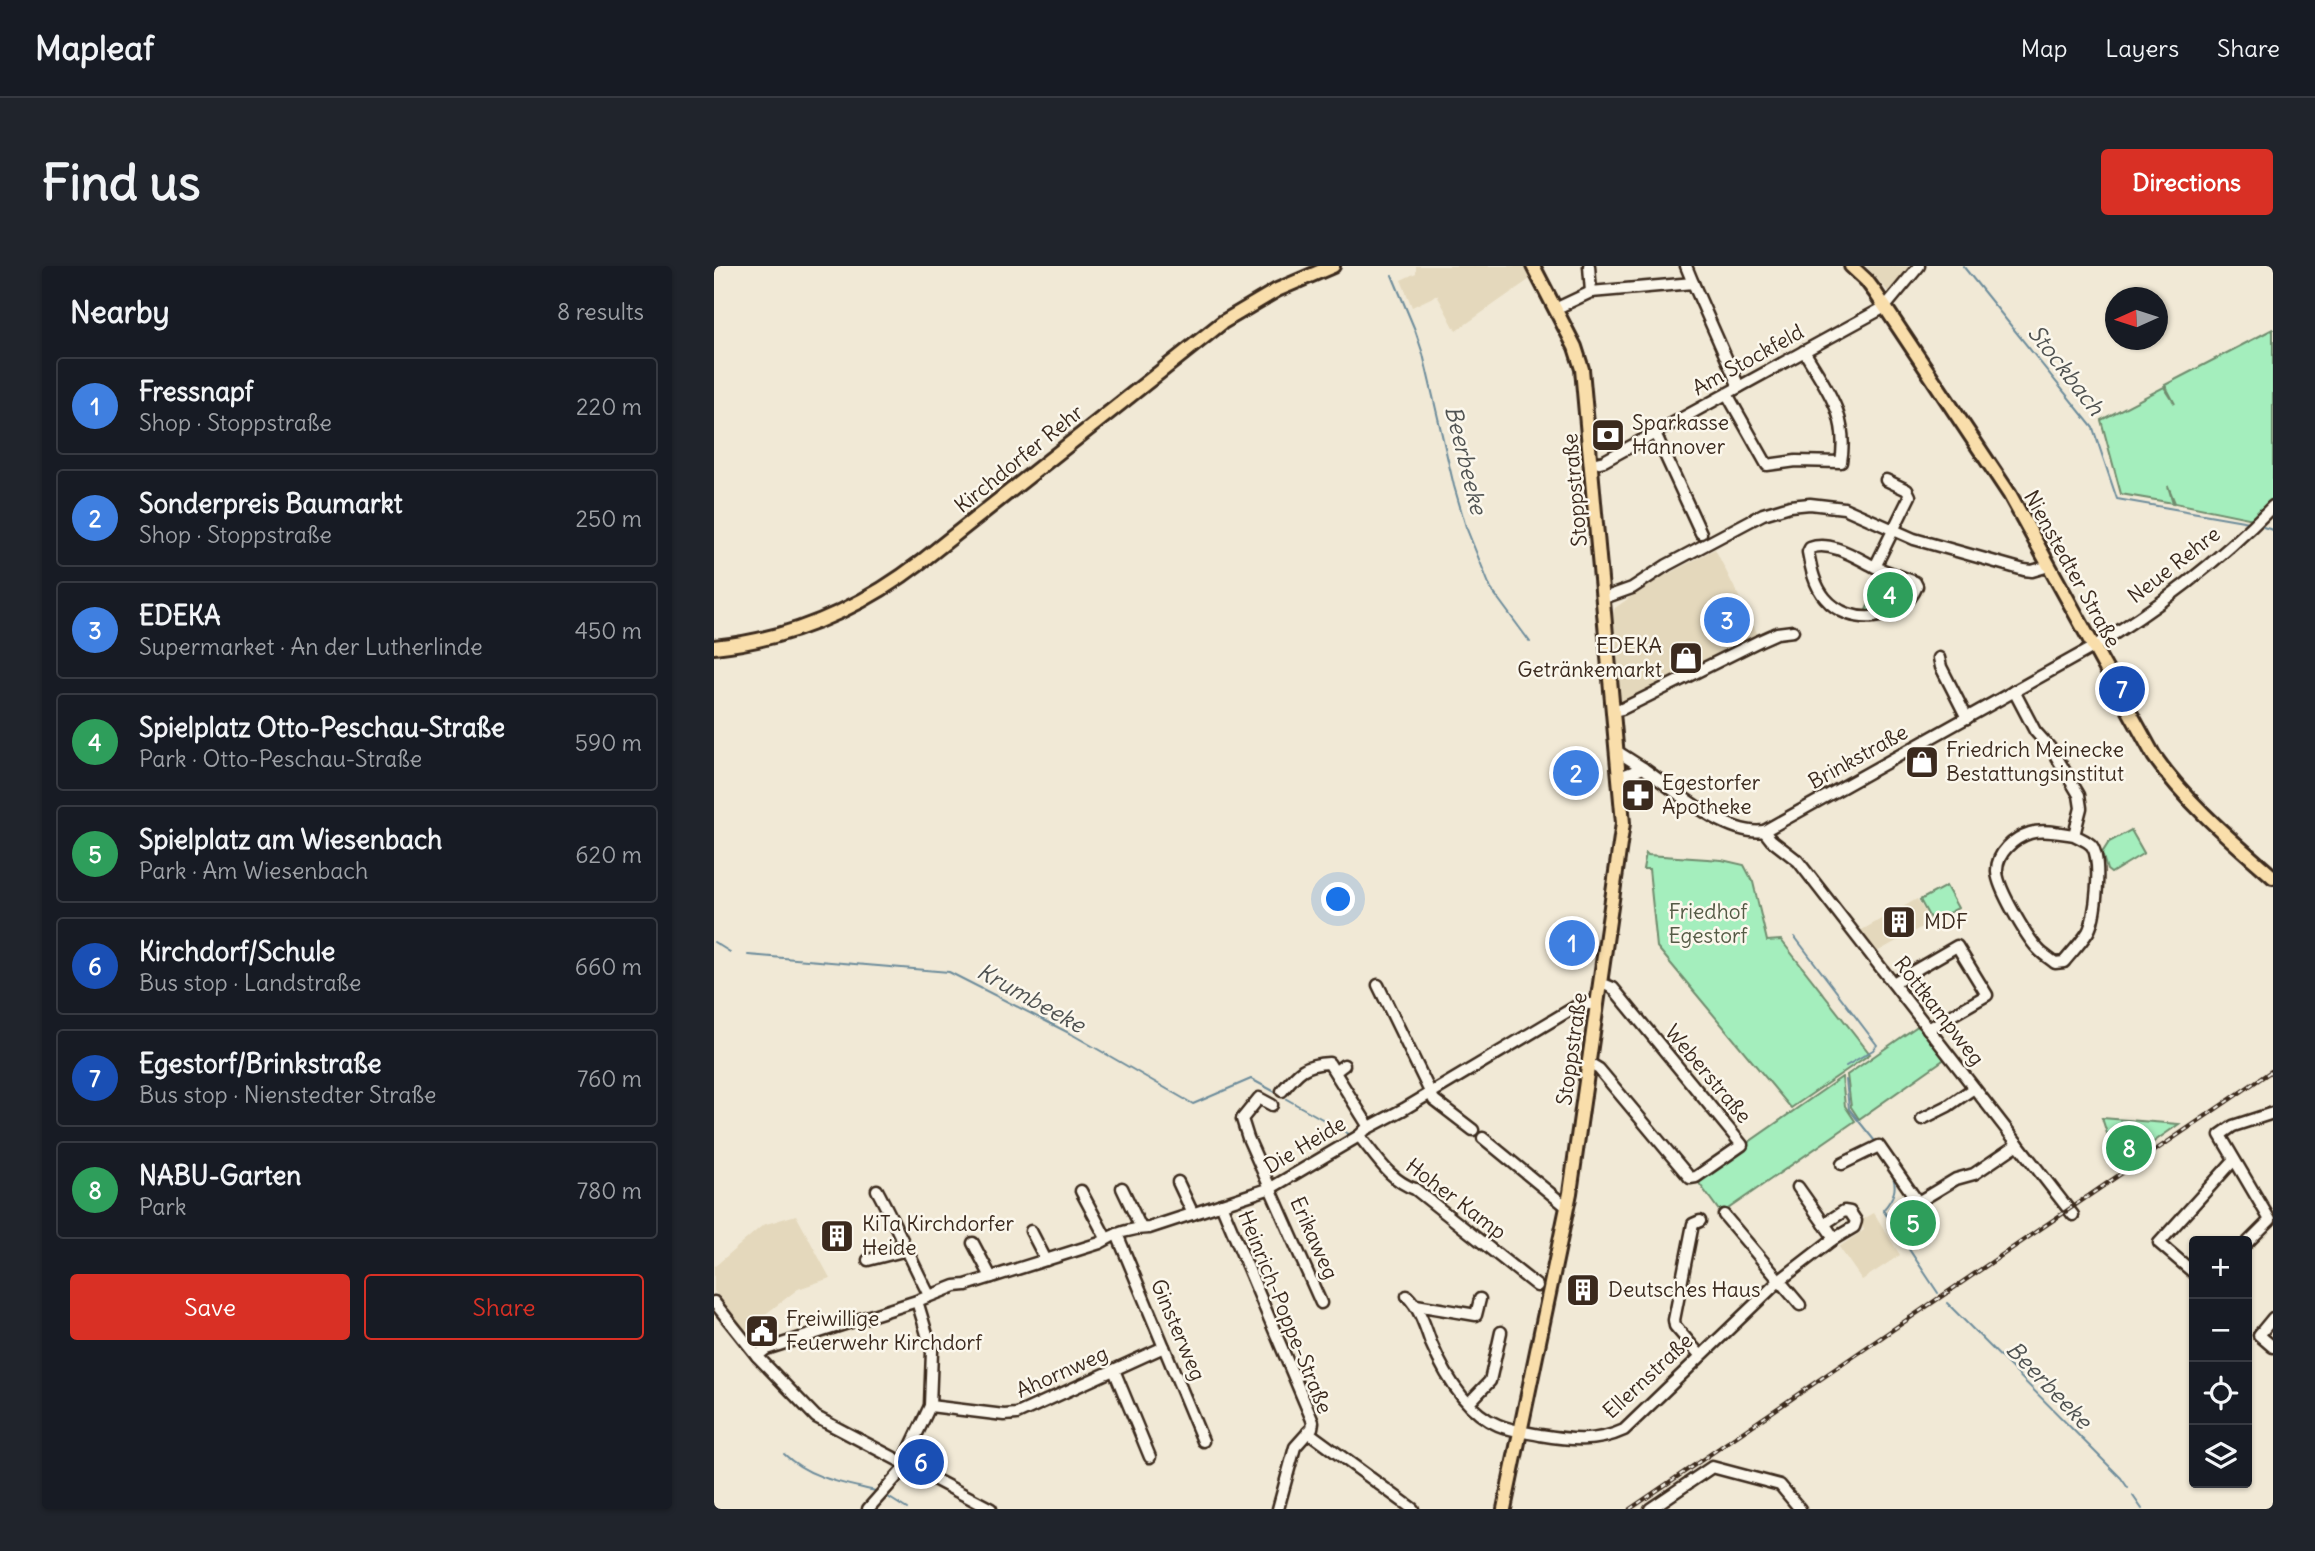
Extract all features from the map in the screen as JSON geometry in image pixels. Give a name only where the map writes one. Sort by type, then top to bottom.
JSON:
[{"type":"main road","name":"Kirchdorfer Rehr","points":[[714,647],[761,640],[800,629],[837,615],[876,594],[922,561],[1223,322],[1277,290],[1333,266]]},
{"type":"main road","name":"Stoppstraße","points":[[1504,1509],[1567,1207],[1622,836],[1618,752],[1582,369],[1575,347],[1533,266]]},
{"type":"main road","name":"Nienstedter Straße","points":[[1851,266],[1866,280],[1885,307],[2010,495],[2138,730],[2173,783],[2196,808],[2273,877]]},
{"type":"street","points":[[1589,266],[1591,292]]},
{"type":"street","points":[[1686,266],[1738,387]]},
{"type":"street","points":[[1885,307],[1919,266]]},
{"type":"street","points":[[1555,309],[1591,292],[1693,283]]},
{"type":"street","name":"Am Stockfeld","points":[[1592,464],[1604,461],[1885,307]]},
{"type":"street","points":[[1727,394],[1767,465],[1796,461],[1841,462],[1844,447],[1842,422],[1835,403],[1804,351]]},
{"type":"street","points":[[1655,433],[1701,533]]},
{"type":"street","points":[[1875,567],[1910,496],[1907,490],[1886,480]]},
{"type":"street","points":[[1604,598],[1632,588],[1667,565],[1763,514],[1810,504],[1836,506],[1945,549],[2024,570],[2032,571],[2049,566]]},
{"type":"street","name":"Neue Rehre","points":[[2093,647],[2126,627],[2171,593],[2227,549],[2273,506]]},
{"type":"street","points":[[1815,546],[1830,547],[1875,567],[1915,582],[1917,586],[1904,605],[1891,613],[1878,617],[1863,617],[1838,609],[1825,599],[1816,586],[1808,552],[1815,546]]},
{"type":"street","points":[[1614,711],[1759,641],[1777,633],[1793,631]]},
{"type":"street","name":"Brinkstraße","points":[[1764,831],[2093,647]]},
{"type":"street","points":[[1939,658],[1967,718]]},
{"type":"street","points":[[2014,691],[2035,731],[2053,751],[2080,795],[2081,808],[2074,835]]},
{"type":"street","points":[[1618,752],[1730,826],[1753,832],[1764,831]]},
{"type":"street","points":[[1620,777],[1643,768]]},
{"type":"street","name":"Rottkampweg","points":[[1764,831],[1771,840],[1798,861],[2073,1215]]},
{"type":"street","points":[[2032,832],[2074,835],[2091,845],[2095,854],[2097,879],[2093,920],[2089,931],[2064,962],[2054,963],[2038,949],[2019,922],[2001,887],[1997,873],[1999,859],[2006,848],[2032,832]]},
{"type":"street","points":[[1892,983],[1957,946],[1987,995],[1928,1029]]},
{"type":"street","name":"Weberstraße","points":[[1590,1063],[1599,1069],[1690,1178],[1696,1177],[1742,1145],[1613,988],[1601,983]]},
{"type":"street","points":[[1378,985],[1434,1100],[1474,1130]]},
{"type":"street","name":"Die Heide","points":[[757,1356],[766,1349],[917,1301],[955,1286],[966,1286],[1100,1243],[1117,1234],[1149,1228],[1271,1188],[1359,1136],[1369,1127],[1580,1004],[1598,1004]]},
{"type":"street","points":[[1282,1091],[1306,1067],[1329,1063],[1340,1068],[1369,1127]]},
{"type":"street","name":"Rottkampweg","points":[[1922,1119],[1948,1106],[1974,1088]]},
{"type":"street","name":"Erikaweg","points":[[1272,1105],[1259,1098],[1242,1119],[1321,1303]]},
{"type":"street","points":[[2252,1238],[2270,1220],[2220,1135],[2233,1126],[2273,1113]]},
{"type":"street","name":"Hoher Kamp","points":[[1359,1136],[1392,1176],[1415,1189],[1537,1286]]},
{"type":"street","points":[[1483,1138],[1567,1207]]},
{"type":"street","points":[[1842,1164],[1879,1146],[1918,1202],[1956,1179],[1974,1174],[2018,1144]]},
{"type":"street","points":[[2189,1269],[2159,1243],[2234,1160]]},
{"type":"street","points":[[1178,1182],[1193,1214]]},
{"type":"street","points":[[1798,1187],[1832,1235],[1832,1240]]},
{"type":"street","points":[[1122,1188],[1141,1228]]},
{"type":"street","points":[[877,1190],[929,1295]]},
{"type":"street","points":[[1081,1191],[1106,1238]]},
{"type":"street","name":"Heinrich-Poppe-Straße","points":[[1221,1205],[1313,1422],[1312,1428],[1295,1447],[1278,1509]]},
{"type":"street","name":"Ellernstraße","points":[[1416,1305],[1441,1366],[1452,1384],[1494,1424],[1519,1432],[1579,1440],[1611,1436],[1624,1430],[1779,1280],[1854,1227],[1856,1221],[1850,1212],[1844,1211],[1824,1224]]},
{"type":"street","points":[[1724,1215],[1800,1305]]},
{"type":"street","points":[[1700,1221],[1693,1224],[1674,1320],[1675,1326],[1700,1355]]},
{"type":"street","points":[[1031,1231],[1046,1260]]},
{"type":"street","name":"Ginsterweg","points":[[1117,1234],[1203,1441]]},
{"type":"street","points":[[973,1243],[991,1277]]},
{"type":"street","points":[[868,1260],[907,1250]]},
{"type":"street","points":[[1407,1296],[1416,1305],[1429,1305],[1476,1315],[1480,1299]]},
{"type":"street","points":[[868,1509],[905,1464],[930,1406],[932,1351],[917,1301]]},
{"type":"street","points":[[714,1302],[757,1356],[816,1417],[991,1509]]},
{"type":"street","points":[[2273,1318],[2259,1335],[2273,1347]]},
{"type":"street","points":[[1469,1403],[1490,1381],[1501,1332]]},
{"type":"street","name":"Ahornweg","points":[[930,1406],[1004,1415],[1017,1414],[1164,1347]]},
{"type":"street","points":[[1114,1370],[1150,1457]]},
{"type":"street","points":[[1308,1432],[1413,1509]]},
{"type":"street","points":[[1650,1509],[1712,1467],[1780,1485],[1800,1509]]},
{"type":"shaded area","points":[[1416,266],[1527,266],[1533,277],[1456,331],[1437,295],[1412,307],[1401,280],[1416,273]]},
{"type":"shaded area","points":[[1866,266],[1914,266],[1890,294]]},
{"type":"shaded area","points":[[1715,549],[1760,639],[1621,704],[1613,613],[1615,608],[1649,584]]},
{"type":"shaded area","points":[[1917,899],[1931,922],[1875,953],[1860,931]]},
{"type":"shaded area","points":[[1874,1213],[1900,1255],[1862,1280],[1839,1247],[1864,1230],[1860,1221]]},
{"type":"shaded area","points":[[796,1215],[830,1278],[798,1289],[745,1330],[714,1291],[714,1267],[763,1225]]},
{"type":"green space","points":[[2273,329],[2273,499],[2253,519],[2175,503],[2168,486],[2173,503],[2121,494],[2101,420],[2164,387],[2175,404],[2165,385]]},
{"type":"green space","points":[[1883,574],[1909,583],[1909,591],[1891,606],[1868,613],[1866,610]]},
{"type":"green space","points":[[2131,830],[2144,853],[2111,873],[2107,870],[2102,853],[2109,842]]},
{"type":"green space","name":"Friedhof Egestorf","points":[[1646,853],[1722,860],[1744,865],[1753,882],[1767,941],[1781,940],[1870,1054],[1791,1108],[1657,947],[1649,869],[1643,869]]},
{"type":"green space","points":[[1946,886],[1958,908],[1932,922],[1920,900]]},
{"type":"green space","points":[[1922,1025],[1946,1058],[1859,1119],[1851,1107],[1847,1075]]},
{"type":"green space","points":[[1842,1077],[1845,1106],[1855,1121],[1720,1212],[1696,1179]]},
{"type":"green space","points":[[2102,1118],[2179,1124],[2118,1167]]},
{"type":"green space","points":[[1910,1202],[1931,1235],[1916,1244],[1895,1211]]},
{"type":"waterway","name":"Stockbach","points":[[1963,266],[2093,428],[2117,499],[2249,522]]},
{"type":"waterway","name":"Beerbeeke","points":[[1392,275],[1423,354],[1466,527],[1491,589],[1530,642]]},
{"type":"waterway","name":"Stockbach","points":[[2263,527],[2273,530]]},
{"type":"waterway","name":"Beerbeeke","points":[[1795,937],[1877,1045],[1846,1066]]},
{"type":"waterway","name":"Krumbeeke","points":[[714,942],[730,952]]},
{"type":"waterway","name":"Krumbeeke","points":[[748,955],[949,972],[1073,1035],[1193,1104],[1251,1079],[1277,1093]]},
{"type":"waterway","name":"Beerbeeke","points":[[1846,1080],[1849,1109],[1874,1140]]},
{"type":"waterway","name":"Krumbeeke","points":[[1281,1096],[1349,1134]]},
{"type":"waterway","name":"Beerbeeke","points":[[1880,1159],[1885,1163]]},
{"type":"waterway","name":"Beerbeeke","points":[[1890,1171],[1894,1192],[1883,1210],[1938,1293]]},
{"type":"waterway","name":"Beerbeeke","points":[[1947,1303],[2128,1488]]},
{"type":"waterway","points":[[784,1454],[815,1474],[875,1491]]},
{"type":"waterway","name":"Beerbeeke","points":[[2133,1496],[2142,1509]]},
{"type":"waterway","points":[[888,1497],[907,1509]]},
{"type":"railway","points":[[1630,1509],[2273,1070]]},
{"type":"place","name":"Sparkasse Hannover","points":[[1608,435]]},
{"type":"place","name":"Spielplatz Otto-Peschau-Straße","points":[[1890,595]]},
{"type":"place","name":"EDEKA","points":[[1727,620]]},
{"type":"place","name":"EDEKA Getränkemarkt","points":[[1686,658]]},
{"type":"place","name":"Egestorf/Brinkstraße","points":[[2122,689]]},
{"type":"place","name":"Friedrich Meinecke Bestattungsinstitut","points":[[1922,762]]},
{"type":"place","name":"Sonderpreis Baumarkt","points":[[1576,773]]},
{"type":"place","name":"Egestorfer Apotheke","points":[[1638,795]]},
{"type":"place","name":"MDF","points":[[1899,922]]},
{"type":"place","name":"Fressnapf","points":[[1572,943]]},
{"type":"place","name":"NABU-Garten","points":[[2129,1148]]},
{"type":"place","name":"Spielplatz am Wiesenbach","points":[[1913,1223]]},
{"type":"place","name":"KiTa Kirchdorfer Heide","points":[[837,1236]]},
{"type":"place","name":"Deutsches Haus","points":[[1583,1290]]},
{"type":"place","name":"Freiwillige Feuerwehr Kirchdorf","points":[[762,1331]]},
{"type":"place","name":"Kirchdorf/Schule","points":[[921,1462]]}]
